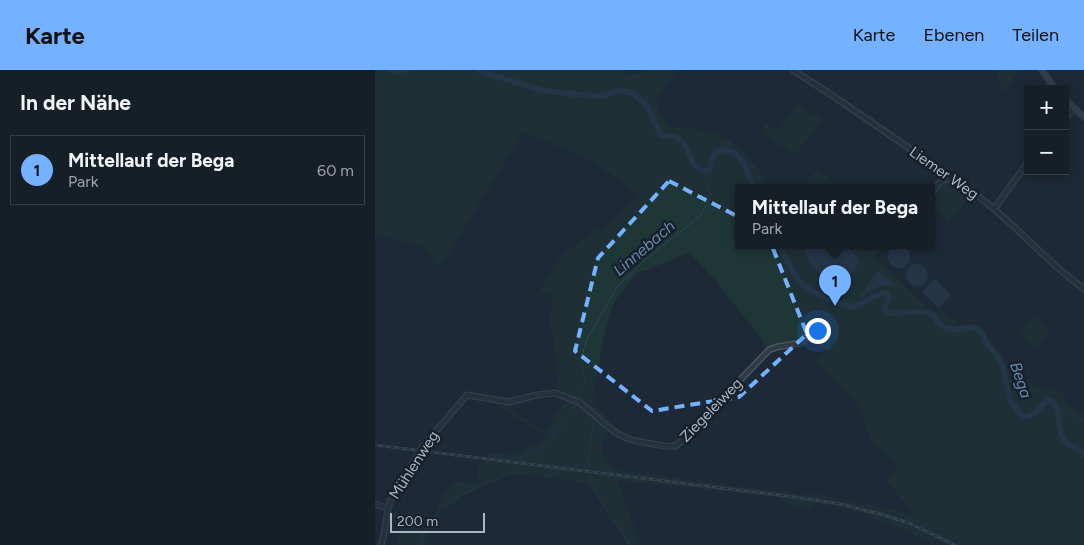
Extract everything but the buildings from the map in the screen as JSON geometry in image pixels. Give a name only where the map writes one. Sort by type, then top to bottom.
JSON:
[{"type":"main road","points":[[1042,70],[1052,85]]},
{"type":"main road","points":[[1069,104],[1082,115]]},
{"type":"street","name":"Liemer Weg","points":[[793,70],[941,170],[946,174],[947,178],[958,181],[1013,224],[1067,276],[1084,289]]},
{"type":"street","points":[[1082,115],[1084,108]]},
{"type":"street","points":[[1069,114],[1074,109]]},
{"type":"street","points":[[994,209],[1024,168]]},
{"type":"street","points":[[935,189],[941,181],[947,178]]},
{"type":"street","name":"Ziegeleiweg","points":[[467,395],[509,402],[537,394],[555,393],[577,402],[623,437],[633,441],[660,446],[676,446],[769,350],[800,343],[812,333]]},
{"type":"street","name":"Mühlenweg","points":[[381,545],[386,530],[388,508],[392,497],[423,446],[467,395]]},
{"type":"street","points":[[375,504],[388,508]]},
{"type":"highlighted area","points":[[669,181],[766,231],[807,334],[739,397],[652,411],[575,351],[598,258]]},
{"type":"green space","points":[[375,70],[622,70],[629,75],[644,73],[643,70],[677,70],[656,101],[661,114],[670,127],[704,130],[729,139],[745,153],[769,184],[735,184],[735,249],[804,249],[818,271],[844,287],[859,263],[858,258],[850,249],[881,249],[874,257],[930,310],[938,312],[941,309],[959,325],[976,325],[991,340],[999,354],[1001,352],[1012,377],[1066,395],[1063,400],[1084,414],[1084,545],[946,545],[939,540],[931,542],[863,513],[818,503],[810,509],[789,506],[781,498],[617,480],[641,545],[627,545],[587,483],[513,473],[484,485],[443,511],[437,504],[452,482],[478,481],[479,465],[482,465],[487,453],[511,455],[547,439],[544,435],[491,402],[506,406],[545,432],[566,399],[558,392],[555,350],[549,319],[553,303],[548,293],[537,295],[561,256],[598,228],[601,230],[618,216],[639,194],[592,161],[524,132],[441,266],[438,267],[424,248],[375,234]],"holes":[[[689,253],[714,279],[763,341],[767,350],[773,345],[803,339],[818,331],[820,338],[816,342],[827,350],[815,361],[857,403],[872,442],[897,465],[887,482],[915,515],[818,494],[807,495],[614,470],[602,450],[604,439],[609,429],[599,422],[597,414],[622,434],[639,440],[615,426],[596,407],[595,387],[604,336],[614,302],[636,274]],[[878,272],[894,286],[882,285],[860,296]]]},
{"type":"green space","points":[[996,70],[1020,70],[1002,93]]},
{"type":"green space","points":[[797,103],[823,120],[795,155],[762,134],[764,124],[779,130]]},
{"type":"green space","points":[[817,169],[836,184],[817,184],[804,184]]},
{"type":"green space","points":[[947,180],[952,180],[972,193],[949,221],[935,210],[935,191]]},
{"type":"green space","points":[[1034,315],[1051,329],[1037,348],[1018,334]]},
{"type":"green space","points":[[394,512],[423,521],[425,524],[421,528],[431,545],[396,545],[402,526],[391,522]]},
{"type":"water","points":[[804,249],[850,249],[858,258],[859,263],[844,287],[837,287],[817,271],[808,259]]},
{"type":"water","points":[[891,249],[907,249],[910,257],[907,265],[899,268],[891,265],[888,257]]},
{"type":"water","points":[[917,264],[925,267],[928,275],[925,283],[917,286],[909,283],[906,275],[909,267]]},
{"type":"water","points":[[878,271],[896,286],[882,285],[859,297]]},
{"type":"water","points":[[935,279],[951,295],[939,308],[922,292]]},
{"type":"waterway","name":"Bega","points":[[391,70],[406,70]]},
{"type":"waterway","name":"Bega","points":[[479,70],[541,90],[604,96],[622,91],[633,93],[647,106],[661,136],[674,137],[682,141],[691,160],[698,168],[704,171],[710,169],[711,161],[718,151],[729,151],[742,161],[753,184]]},
{"type":"waterway","name":"Linnebach","points":[[579,400],[578,391],[586,382],[580,362],[587,339],[617,287],[646,259],[700,216],[711,196],[704,171]]},
{"type":"waterway","name":"Bega","points":[[781,249],[799,281],[828,299],[844,305],[855,306],[879,294],[887,294],[889,297],[884,309],[888,313],[927,312],[935,316],[937,321],[945,328],[955,330],[973,327],[978,329],[984,336],[986,343],[999,358],[1003,367],[1010,400],[1022,417],[1030,416],[1047,400],[1051,400],[1056,407],[1061,434],[1065,442],[1084,455]]},
{"type":"waterway","name":"Linnebach","points":[[516,460],[552,442],[555,434],[577,403]]},
{"type":"waterway","points":[[577,405],[581,407],[581,410],[594,418],[588,462],[590,468]]},
{"type":"waterway","points":[[1056,405],[1084,420]]},
{"type":"waterway","name":"Linnebach","points":[[433,520],[441,507],[467,492],[514,472]]},
{"type":"waterway","points":[[591,482],[609,516],[630,545]]},
{"type":"waterway","name":"Linnebach","points":[[422,545],[423,534],[430,523]]},
{"type":"railway","points":[[375,445],[841,504],[909,523],[955,545]]},
{"type":"place","name":"Mittellauf der Bega","points":[[835,306]]}]
